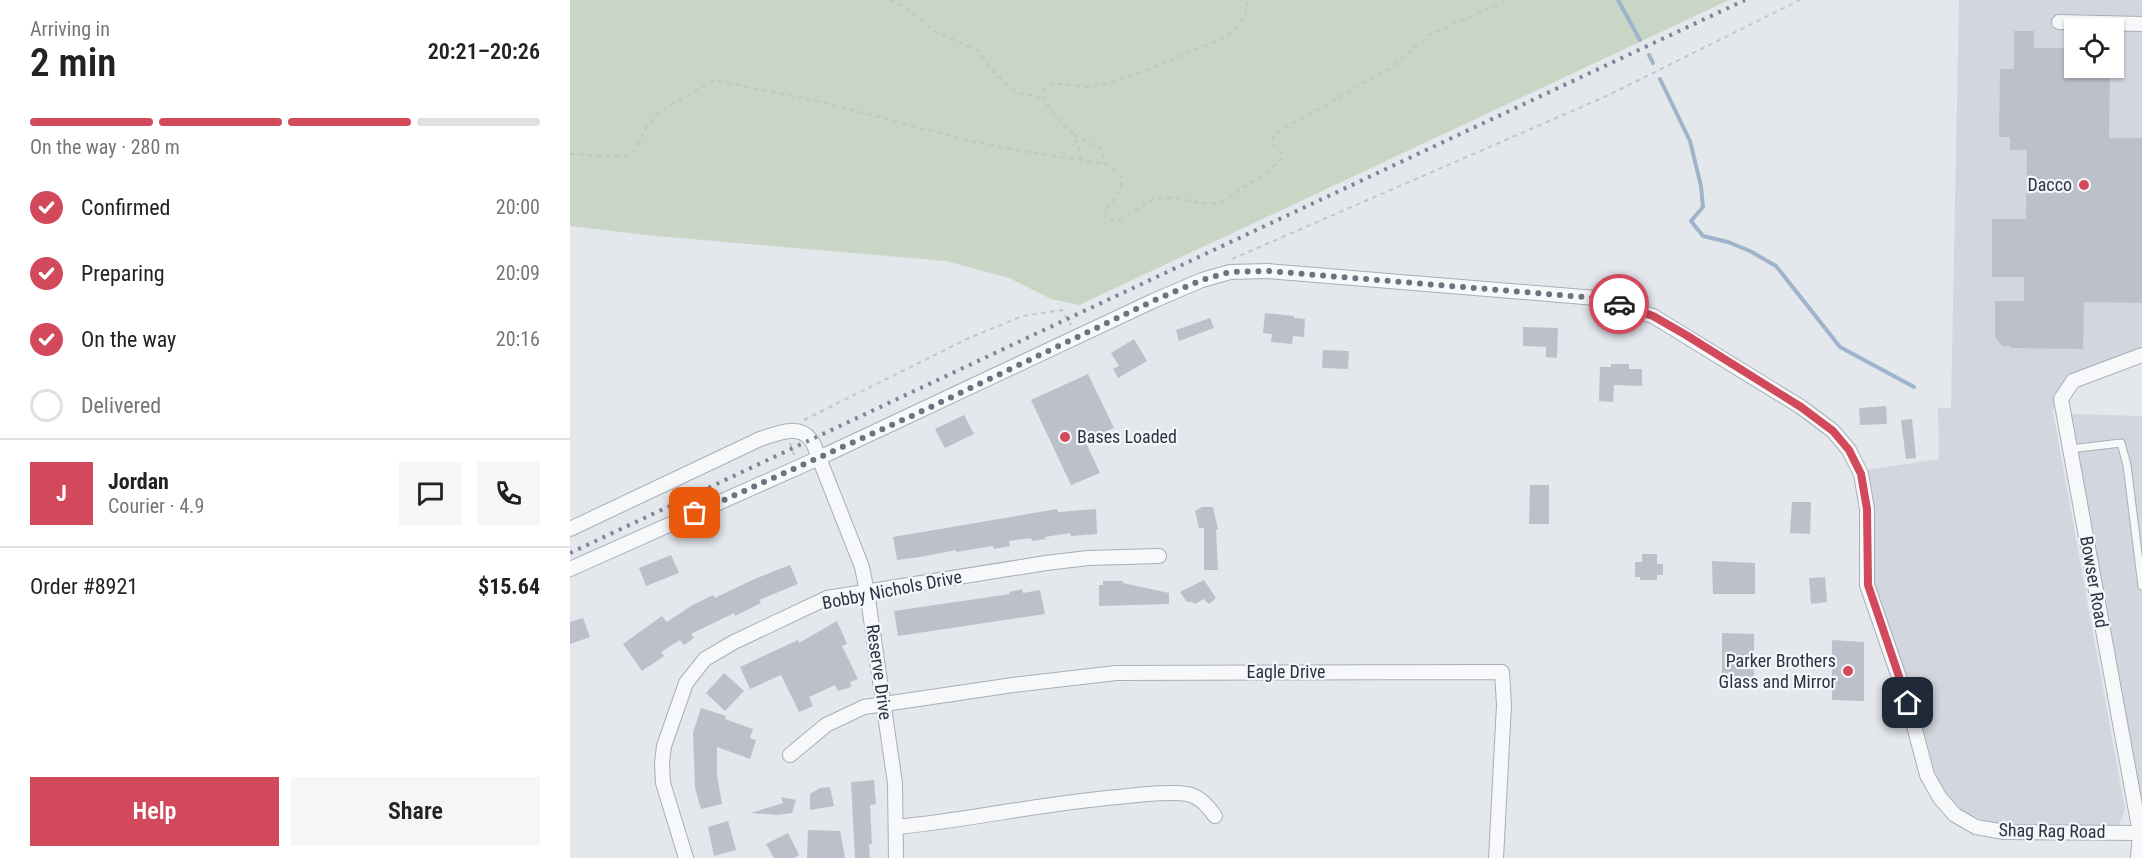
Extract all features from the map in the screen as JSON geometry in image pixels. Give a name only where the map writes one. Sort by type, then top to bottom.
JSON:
[{"type":"street","points":[[2059,22],[2142,24]]},
{"type":"street","name":"Shag Rag Road","points":[[570,569],[819,458],[1153,301],[1202,280],[1230,272],[1268,271],[1596,298],[1653,316],[1686,335],[1801,407],[1833,431],[1849,450],[1861,474],[1867,509],[1868,585],[1908,703],[1927,775],[1940,798],[1955,815],[1976,827],[2004,832],[2141,833]]},
{"type":"street","name":"Bowser Road","points":[[2139,858],[2141,833],[2061,399],[2073,381],[2142,355]]},
{"type":"street","points":[[570,529],[760,439],[784,430],[798,431],[811,439],[819,458]]},
{"type":"street","name":"Reserve Drive","points":[[819,458],[862,567],[867,592],[895,783],[896,858]]},
{"type":"street","name":"Bobby Nichols Drive","points":[[686,858],[663,783],[662,763],[664,746],[686,683],[705,659],[734,642],[827,598],[1046,563],[1088,558],[1159,556]]},
{"type":"street","name":"Eagle Drive","points":[[885,705],[1013,685],[1116,673],[1502,672],[1504,705],[1496,858]]},
{"type":"street","points":[[790,755],[826,724],[864,707],[885,705]]},
{"type":"street","points":[[896,827],[1091,799],[1138,795],[1188,794],[1206,803],[1215,816]]},
{"type":"lane","points":[[2070,449],[2121,442],[2127,465],[2142,586]]},
{"type":"path","points":[[890,0],[906,8],[936,32],[977,50],[996,74],[1012,89],[1019,93],[1044,98]]},
{"type":"path","points":[[1105,164],[1102,149],[1074,135],[1059,122],[1044,98],[1043,90],[1052,83],[1087,87],[1105,84],[1139,73],[1219,40],[1233,31],[1245,17],[1248,0]]},
{"type":"path","points":[[570,154],[624,157],[635,150],[648,123],[661,111],[714,80],[826,103],[958,138],[1015,150],[1105,164],[1120,174],[1122,180],[1119,193],[1105,210],[1106,218],[1111,221],[1123,218],[1144,203],[1164,197],[1196,203],[1218,203],[1245,187],[1281,160],[1282,153],[1272,144],[1272,138],[1276,133],[1391,68],[1429,34],[1507,0]]},
{"type":"path","points":[[1074,135],[1082,160]]},
{"type":"shaded area","points":[[1959,0],[2142,0],[2142,352],[2061,388],[2055,396],[2053,412],[2125,809],[2117,826],[1994,824],[1963,812],[1944,792],[1937,779],[1913,695],[1873,582],[1872,498],[1867,470],[1939,459],[1938,408],[1951,408]]},
{"type":"shaded area","points":[[2071,414],[2142,416],[2142,812],[2141,810]]},
{"type":"green space","points":[[570,0],[1729,0],[1079,305],[1051,299],[1009,278],[946,261],[656,236],[570,226]]},
{"type":"building","name":"Dacco","points":[[2014,31],[2034,31],[2034,48],[2064,48],[2064,78],[2110,78],[2109,138],[2142,138],[2142,303],[2084,302],[2083,349],[2011,348],[2011,346],[2002,346],[1995,337],[1995,301],[2024,301],[2024,277],[1992,277],[1992,219],[2026,219],[2027,150],[2010,150],[2010,137],[1999,137],[2000,69],[2014,69]]},
{"type":"building","points":[[1265,313],[1305,319],[1304,337],[1293,336],[1292,344],[1271,342],[1272,334],[1263,333]]},
{"type":"building","points":[[1210,318],[1214,328],[1179,341],[1176,330]]},
{"type":"building","points":[[1523,327],[1558,328],[1557,358],[1546,357],[1546,347],[1523,346]]},
{"type":"building","points":[[1134,339],[1147,361],[1118,378],[1113,369],[1119,366],[1111,353]]},
{"type":"building","points":[[1323,350],[1349,351],[1348,369],[1322,368]]},
{"type":"building","points":[[1611,364],[1629,364],[1629,369],[1642,369],[1642,386],[1614,385],[1613,402],[1599,401],[1600,367],[1611,367]]},
{"type":"building","name":"Bases Loaded","points":[[1088,374],[1114,428],[1085,441],[1100,473],[1071,485],[1031,400]]},
{"type":"building","points":[[1886,406],[1887,424],[1860,425],[1859,408]]},
{"type":"building","points":[[964,415],[974,434],[945,448],[935,429]]},
{"type":"building","points":[[1912,419],[1916,458],[1906,459],[1901,420]]},
{"type":"building","points":[[1530,485],[1549,485],[1549,524],[1529,524]]},
{"type":"building","points":[[1792,502],[1811,502],[1810,534],[1790,533]]},
{"type":"building","points":[[1202,507],[1213,507],[1218,529],[1216,530],[1218,570],[1204,570],[1204,528],[1199,528],[1195,511]]},
{"type":"building","points":[[1057,509],[1058,512],[1096,509],[1097,534],[1071,536],[1070,533],[1032,541],[1031,538],[1009,541],[1010,546],[994,549],[993,546],[956,552],[956,550],[897,560],[893,537]]},
{"type":"building","points":[[1642,554],[1657,554],[1657,564],[1663,564],[1663,575],[1657,575],[1657,580],[1640,580],[1640,577],[1635,577],[1635,562],[1642,562]]},
{"type":"building","points":[[671,555],[679,573],[646,586],[639,568]]},
{"type":"building","points":[[1712,561],[1755,563],[1755,594],[1713,594]]},
{"type":"building","points":[[790,565],[798,584],[759,600],[761,603],[735,616],[734,613],[691,634],[694,638],[684,645],[680,640],[661,652],[664,656],[642,671],[623,644],[662,616],[667,622],[713,595],[715,598]]},
{"type":"building","points":[[1825,577],[1827,602],[1811,604],[1809,578]]},
{"type":"building","points":[[1204,580],[1216,598],[1209,604],[1204,599],[1195,604],[1187,602],[1180,592]]},
{"type":"building","points":[[1103,581],[1123,581],[1123,583],[1169,593],[1169,604],[1099,606],[1099,585],[1103,585]]},
{"type":"building","points":[[1022,589],[1023,593],[1040,590],[1045,614],[898,636],[894,611],[1010,594],[1009,592]]},
{"type":"building","points":[[583,618],[590,637],[570,644],[570,622]]},
{"type":"building","points":[[837,621],[847,644],[842,646],[858,679],[850,682],[851,687],[838,691],[835,685],[809,697],[813,706],[799,712],[781,675],[750,689],[740,667],[798,640],[799,643]]},
{"type":"building","points":[[1722,633],[1754,634],[1754,677],[1722,676]]},
{"type":"building","name":"Parker Brothers Glass and Mirror","points":[[1832,640],[1864,642],[1864,701],[1832,700]]},
{"type":"building","points":[[724,673],[744,691],[725,711],[706,693]]},
{"type":"building","points":[[701,708],[726,716],[725,719],[753,729],[750,738],[756,740],[750,759],[717,747],[717,775],[722,804],[701,809],[695,788],[693,733]]},
{"type":"building","points":[[874,780],[876,804],[870,805],[872,844],[869,844],[870,858],[855,858],[851,782]]},
{"type":"building","points":[[830,787],[834,806],[810,810],[810,794],[820,788]]},
{"type":"building","points":[[781,797],[796,800],[792,813],[778,815],[751,813],[783,803]]},
{"type":"building","points":[[728,821],[736,850],[714,856],[708,827]]},
{"type":"building","points":[[808,830],[840,831],[845,858],[807,858]]},
{"type":"building","points":[[788,833],[799,855],[794,858],[774,858],[766,844]]},
{"type":"waterway","points":[[1618,0],[1640,40]]},
{"type":"waterway","points":[[1649,55],[1653,63]]},
{"type":"waterway","points":[[1660,79],[1690,141],[1701,186],[1703,207],[1691,221],[1703,236],[1728,242],[1750,251],[1776,266],[1840,347],[1914,387]]},
{"type":"railway","points":[[570,553],[1745,0]]},
{"type":"way so far","points":[[695,513],[914,415],[1153,301],[1202,280],[1230,272],[1268,271],[1596,298],[1619,304]]},
{"type":"place","name":"Dacco","points":[[2084,185]]},
{"type":"place","name":"Bases Loaded","points":[[1065,437]]},
{"type":"place","name":"Parker Brothers Glass and Mirror","points":[[1848,671]]},
{"type":"route","points":[[1619,304],[1653,316],[1801,407],[1833,431],[1849,450],[1861,474],[1867,509],[1868,585],[1908,703]]}]
